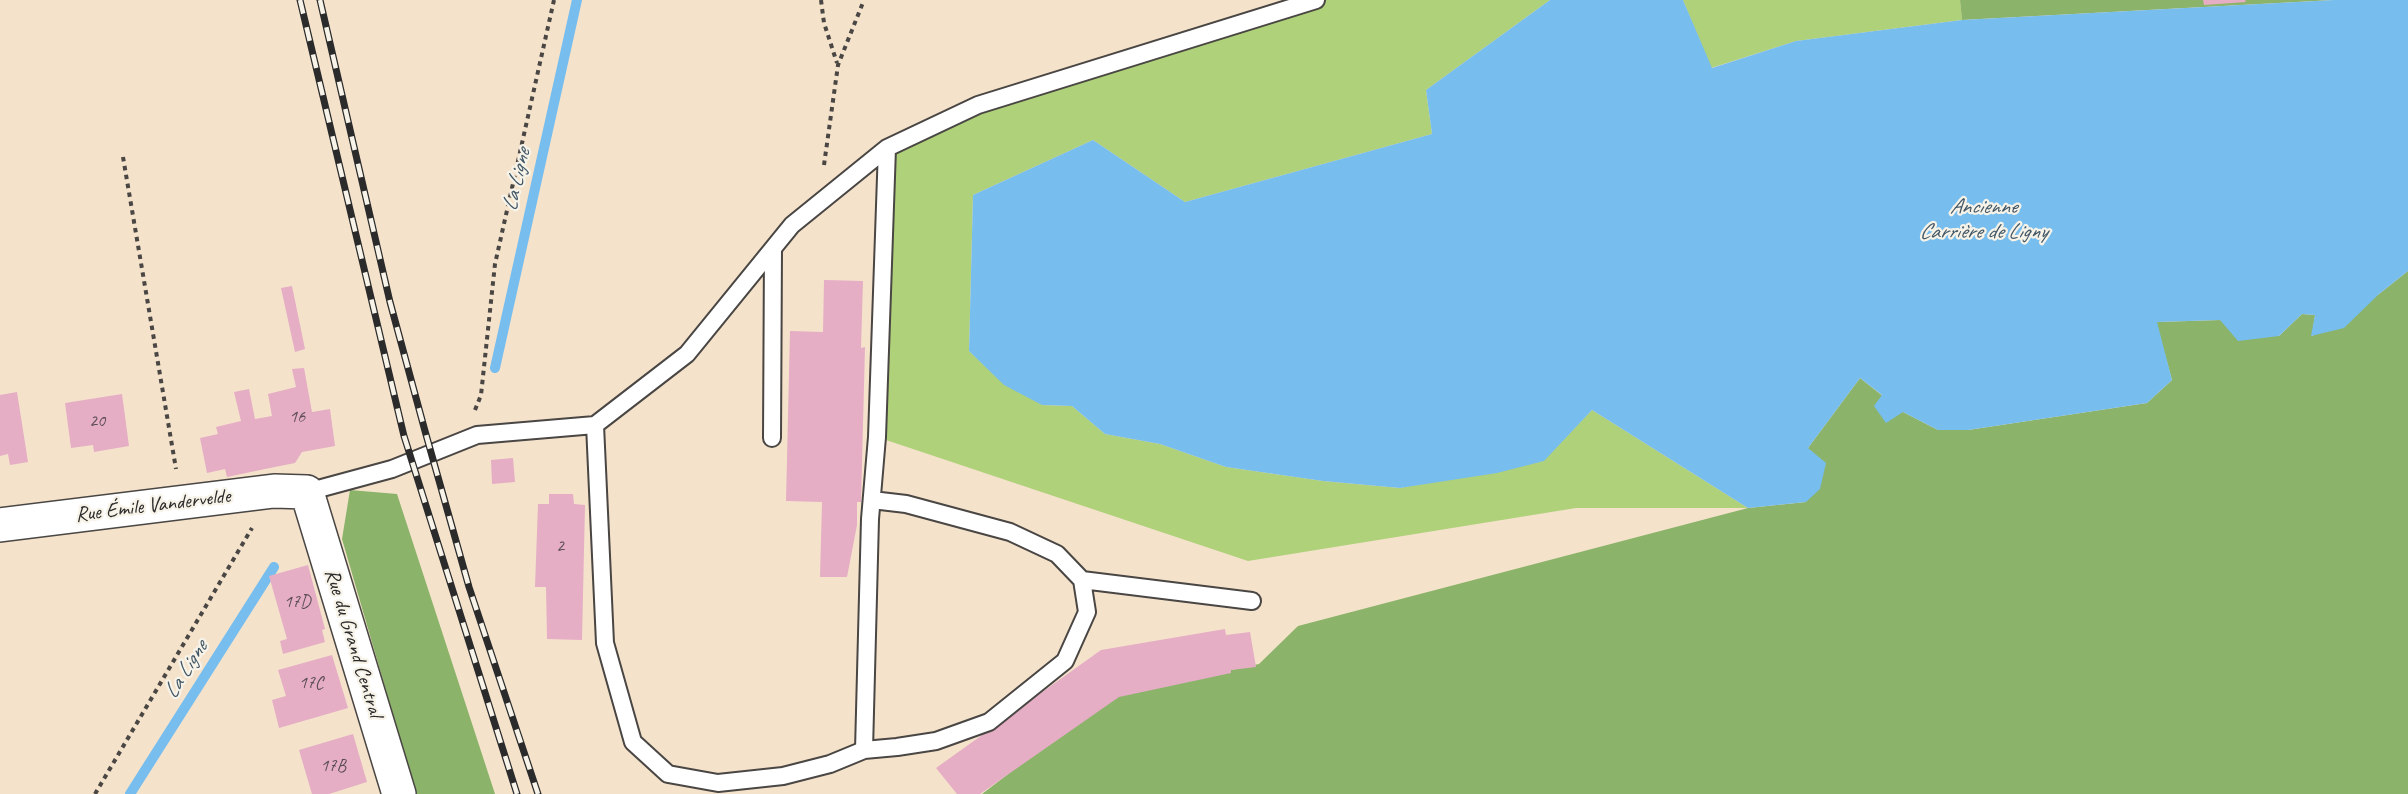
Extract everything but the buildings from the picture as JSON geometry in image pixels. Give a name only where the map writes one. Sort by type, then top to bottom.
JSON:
[{"type":"street","name":"Rue Émile Vandervelde","points":[[0,525],[274,491],[307,492]]},
{"type":"street","name":"Rue du Grand Central","points":[[307,492],[399,794]]},
{"type":"lane","points":[[307,492],[392,469],[477,435],[595,425],[687,354],[792,225],[887,148],[978,105],[1316,0]]},
{"type":"lane","points":[[864,750],[887,148]]},
{"type":"lane","points":[[772,438],[773,249]]},
{"type":"lane","points":[[595,425],[605,643],[633,742],[668,774],[718,783],[783,776],[830,764],[864,750],[936,741],[988,722],[1065,661],[1087,612],[1082,580],[1057,554],[1010,532],[906,504],[872,500]]},
{"type":"lane","points":[[1082,580],[1252,601]]},
{"type":"path","points":[[461,441],[481,395],[495,264],[554,0]]},
{"type":"path","points":[[821,0],[824,23],[838,64]]},
{"type":"path","points":[[819,204],[838,64],[864,0]]},
{"type":"path","points":[[123,157],[182,502]]},
{"type":"path","points":[[95,794],[274,491]]},
{"type":"green space","points":[[1316,0],[1550,0],[1426,90],[1432,134],[1185,202],[1093,140],[973,195],[969,351],[984,365],[1042,405],[1072,406],[1105,434],[1160,444],[1226,467],[1323,481],[1400,488],[1543,461],[1592,410],[1748,508],[1576,508],[1248,561],[877,437],[887,148],[978,105]]},
{"type":"green space","points":[[1683,0],[1960,0],[1962,20],[1796,41],[1711,68]]},
{"type":"green space","points":[[1960,0],[2334,0],[1962,20]]},
{"type":"green space","points":[[2408,271],[2408,794],[982,794],[1110,696],[1259,664],[1298,626],[1748,508],[1806,502],[1808,448],[1860,378],[1903,412],[1938,430],[1968,430],[2147,403],[2172,380],[2156,322],[2220,320],[2279,336],[2302,314],[2315,315],[2312,336],[2379,294]]},
{"type":"green space","points":[[350,490],[397,494],[495,794],[416,794],[342,539]]},
{"type":"water","name":"Ancienne Carrière de Ligny","points":[[1550,0],[1683,0],[1712,68],[1796,41],[1962,20],[2334,0],[2408,0],[2408,271],[2379,294],[2344,328],[2311,336],[2315,315],[2302,314],[2279,336],[2238,341],[2220,320],[2157,322],[2172,380],[2147,403],[1968,430],[1938,430],[1903,412],[1886,423],[1874,406],[1882,395],[1860,378],[1808,448],[1826,463],[1820,489],[1806,502],[1748,508],[1592,410],[1544,461],[1497,473],[1400,488],[1323,481],[1226,467],[1160,444],[1105,434],[1072,406],[1042,405],[1004,385],[969,351],[973,195],[1093,140],[1185,202],[1432,134],[1426,90]]},
{"type":"waterway","name":"La Ligne","points":[[495,368],[577,0]]},
{"type":"waterway","name":"La Ligne","points":[[130,794],[274,567]]},
{"type":"railway","points":[[300,0],[404,436],[517,794]]},
{"type":"railway","points":[[320,0],[390,302],[425,431],[469,587],[538,794]]}]
